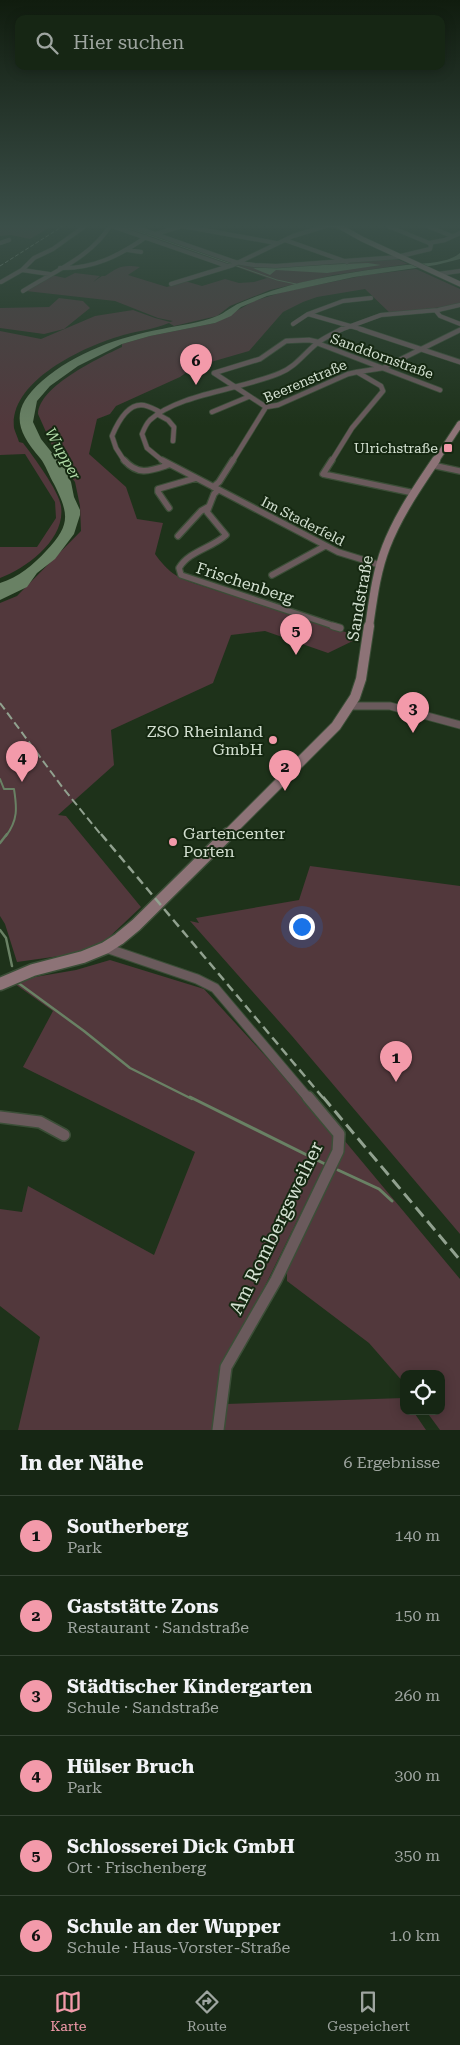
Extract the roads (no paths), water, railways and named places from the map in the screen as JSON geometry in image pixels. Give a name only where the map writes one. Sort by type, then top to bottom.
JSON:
[{"type":"street","points":[[293,324],[308,314],[326,306],[343,301],[371,298]]},
{"type":"street","points":[[159,413],[193,398],[235,387],[291,368],[317,343],[376,316],[436,311],[460,306]]},
{"type":"street","points":[[436,311],[440,316]]},
{"type":"street","points":[[421,312],[427,316],[440,316],[460,324]]},
{"type":"street","points":[[308,314],[324,317],[460,362]]},
{"type":"street","points":[[383,368],[460,330]]},
{"type":"street","points":[[266,408],[214,373],[260,359],[286,341],[309,340],[317,343]]},
{"type":"street","name":"Sanddornstraße","points":[[317,343],[440,390]]},
{"type":"street","name":"Beerenstraße","points":[[216,488],[266,408],[278,405],[348,374],[383,368]]},
{"type":"street","points":[[357,372],[381,386],[383,391],[352,428],[323,474],[414,493]]},
{"type":"street","points":[[212,412],[248,397]]},
{"type":"street","points":[[168,465],[148,472],[140,471],[116,451],[112,436],[119,421],[137,406],[143,405],[159,413],[174,426],[173,442]]},
{"type":"street","name":"Im Staderfeld","points":[[159,413],[144,426],[142,442],[148,450],[168,465],[216,488],[325,546],[345,555],[380,565]]},
{"type":"street","name":"Sandstraße","points":[[0,984],[33,970],[83,957],[105,948],[136,925],[336,726],[357,693],[361,679],[376,582],[380,565],[394,528],[414,493],[460,424]]},
{"type":"street","points":[[432,465],[460,471]]},
{"type":"street","points":[[169,508],[158,492],[158,489],[196,478]]},
{"type":"street","points":[[178,536],[201,511],[208,507],[216,488]]},
{"type":"street","name":"Frischenberg","points":[[208,507],[209,515],[226,535],[220,542],[184,560],[179,568],[181,575],[202,584],[340,628]]},
{"type":"street","points":[[272,575],[325,546]]},
{"type":"street","points":[[350,706],[390,706],[460,725]]},
{"type":"street","name":"Am Rombergsweiher","points":[[105,948],[197,979],[215,988],[339,1134],[338,1151],[276,1280],[226,1366],[218,1430]]},
{"type":"street","points":[[0,1117],[40,1122],[64,1135]]},
{"type":"waterway","points":[[0,779],[4,789],[14,789],[16,802],[15,819],[6,836]]},
{"type":"waterway","points":[[0,843],[7,834]]},
{"type":"waterway","points":[[0,930],[6,938],[12,966]]},
{"type":"waterway","points":[[17,982],[84,1031],[130,1068],[192,1099]]},
{"type":"waterway","points":[[190,1097],[325,1164]]},
{"type":"waterway","points":[[338,1170],[379,1189],[392,1201]]},
{"type":"railway","points":[[0,703],[63,788],[102,836]]},
{"type":"railway","points":[[101,834],[324,1099]]},
{"type":"railway","points":[[323,1097],[460,1260]]},
{"type":"place","name":"Schule an der Wupper","points":[[196,385]]},
{"type":"place","name":"Ulrichstraße","points":[[448,448]]},
{"type":"place","name":"Schlosserei Dick GmbH","points":[[296,655]]},
{"type":"place","name":"Städtischer Kindergarten","points":[[413,733]]},
{"type":"place","name":"ZSO Rheinland GmbH","points":[[273,740]]},
{"type":"place","name":"Hülser Bruch","points":[[22,782]]},
{"type":"place","name":"Gaststätte Zons","points":[[285,791]]},
{"type":"place","name":"Gartencenter Porten","points":[[173,842]]},
{"type":"place","name":"Southerberg","points":[[396,1082]]},
{"type":"water label","name":"Wupper","points":[[63,454]]}]
